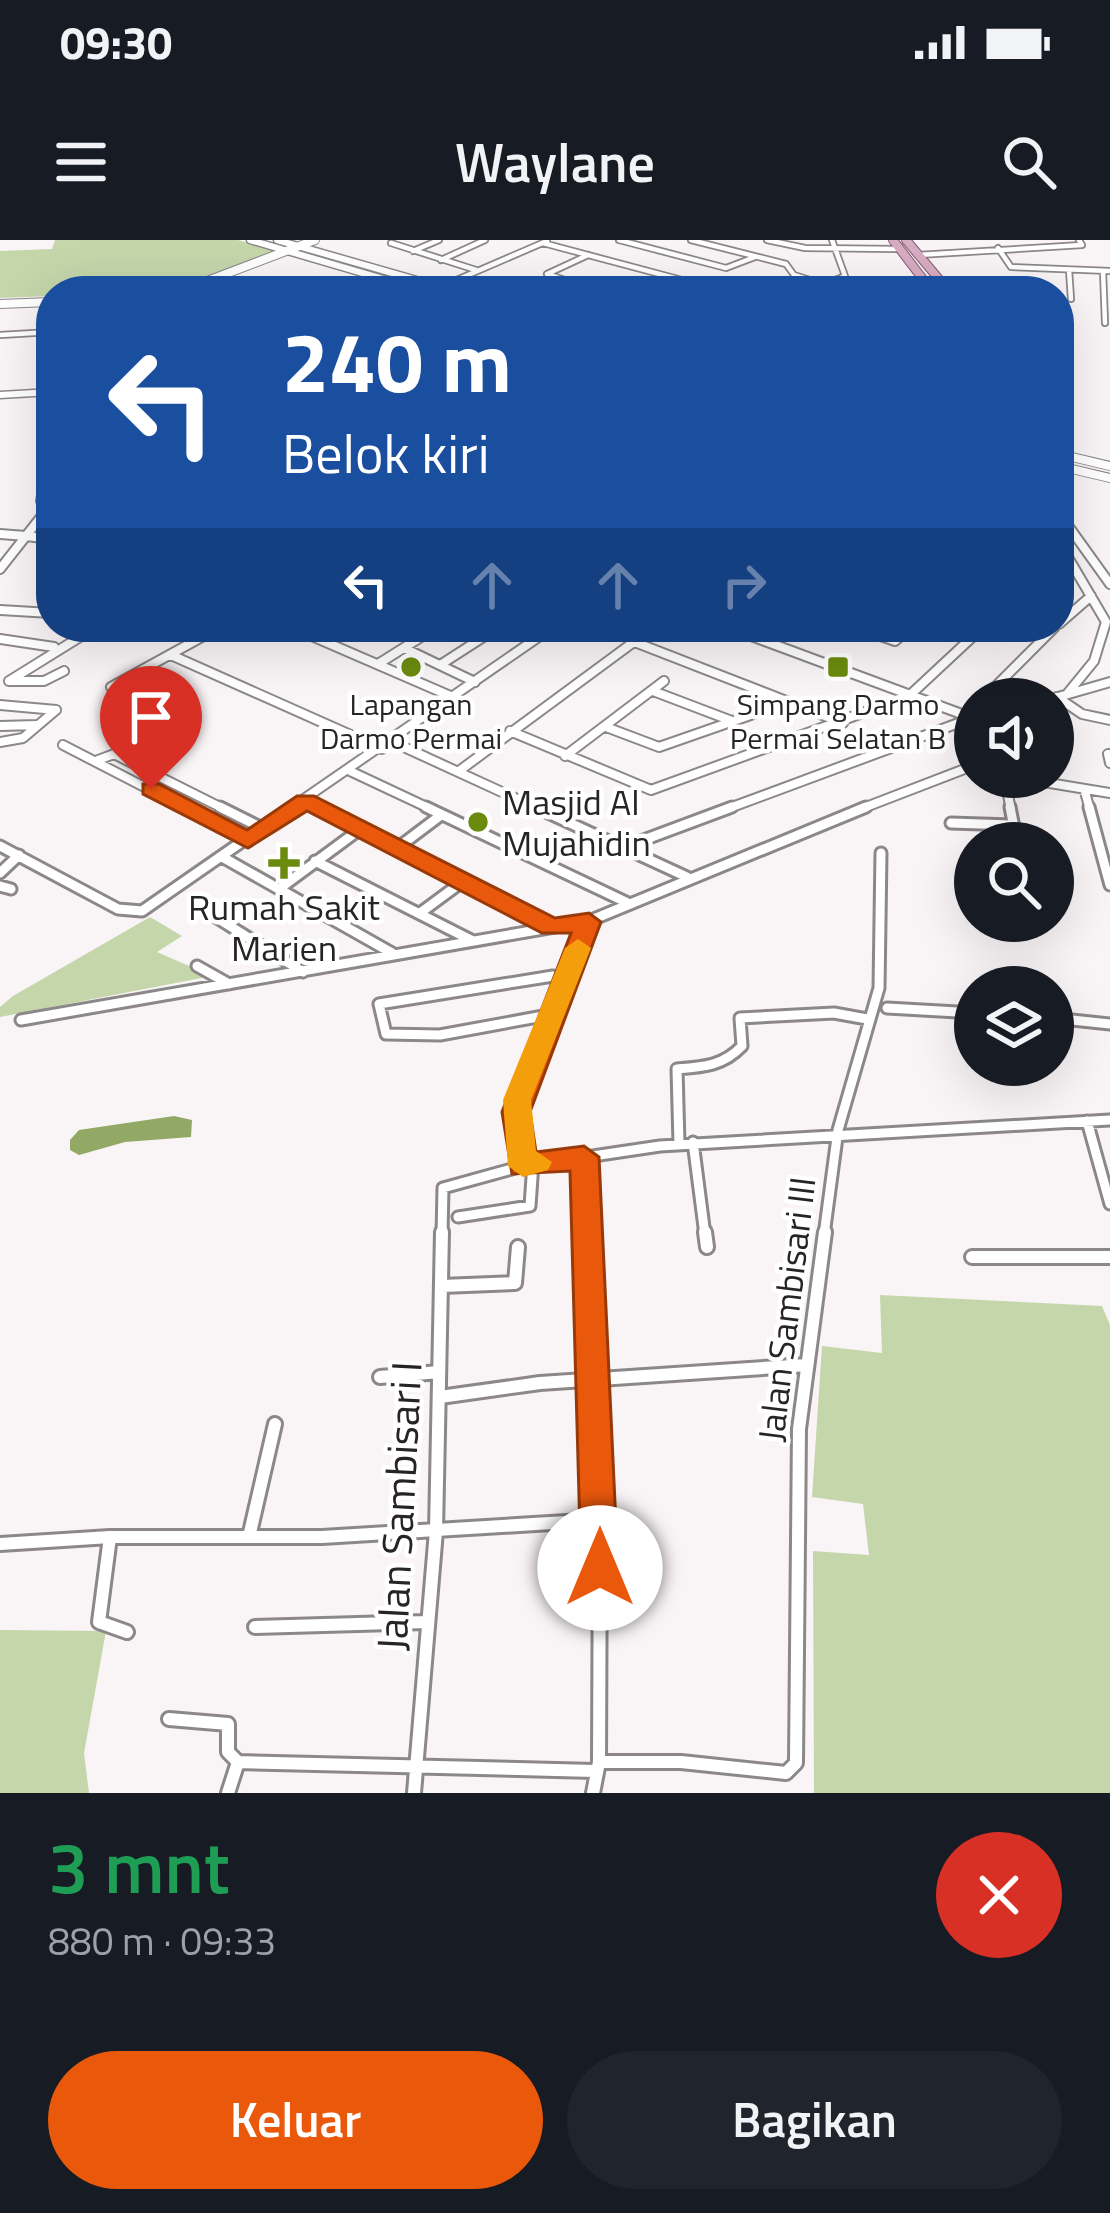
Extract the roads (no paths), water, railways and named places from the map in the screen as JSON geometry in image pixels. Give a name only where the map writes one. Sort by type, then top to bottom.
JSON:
[{"type":"main road","points":[[237,276],[315,240]]},
{"type":"main road","points":[[222,276],[332,240]]},
{"type":"main road","points":[[906,240],[936,276]]},
{"type":"main road","points":[[896,244],[919,276]]},
{"type":"main road","points":[[911,266],[927,265]]},
{"type":"main road","points":[[0,302],[36,301]]},
{"type":"main road","points":[[1074,458],[1110,466]]},
{"type":"main road","points":[[1074,470],[1110,478]]},
{"type":"street","points":[[250,240],[379,276]]},
{"type":"street","points":[[277,240],[294,250]]},
{"type":"street","points":[[412,251],[439,240]]},
{"type":"street","points":[[441,260],[485,240]]},
{"type":"street","points":[[619,240],[726,268],[755,256]]},
{"type":"street","points":[[691,240],[786,264],[796,276]]},
{"type":"street","points":[[767,240],[896,244]]},
{"type":"street","points":[[918,255],[1046,243],[1082,245],[1079,240]]},
{"type":"street","points":[[463,276],[546,241],[665,276]]},
{"type":"street","points":[[394,242],[477,270]]},
{"type":"street","points":[[833,244],[845,276]]},
{"type":"street","points":[[998,248],[1011,267],[1106,271],[1106,322]]},
{"type":"street","points":[[308,249],[404,276]]},
{"type":"street","points":[[553,276],[547,274],[588,255]]},
{"type":"street","points":[[1069,270],[1069,276]]},
{"type":"street","points":[[0,335],[36,333]]},
{"type":"street","points":[[0,398],[36,396]]},
{"type":"street","points":[[0,569],[36,523]]},
{"type":"street","points":[[1074,531],[1110,584]]},
{"type":"street","points":[[0,534],[36,537]]},
{"type":"street","points":[[1074,550],[1087,547]]},
{"type":"street","points":[[1094,556],[1110,556]]},
{"type":"street","points":[[1074,569],[1106,622],[1094,661],[1074,681]]},
{"type":"street","points":[[1074,610],[1091,596]]},
{"type":"street","points":[[0,610],[36,612]]},
{"type":"street","points":[[0,639],[57,648]]},
{"type":"street","points":[[64,671],[44,681],[9,680],[68,642]]},
{"type":"street","points":[[111,687],[194,642]]},
{"type":"street","points":[[326,642],[455,698]]},
{"type":"street","points":[[378,664],[412,642]]},
{"type":"street","points":[[440,665],[476,642]]},
{"type":"street","points":[[0,846],[118,909],[133,912],[224,858],[532,642]]},
{"type":"street","points":[[459,771],[631,642]]},
{"type":"street","points":[[635,642],[843,723]]},
{"type":"street","points":[[765,642],[954,713]]},
{"type":"street","points":[[510,731],[651,790],[906,698],[967,642]]},
{"type":"street","points":[[1003,678],[1040,642]]},
{"type":"street","points":[[404,647],[475,682]]},
{"type":"street","points":[[171,655],[382,749]]},
{"type":"street","points":[[1094,661],[1108,662]]},
{"type":"street","points":[[565,756],[664,681]]},
{"type":"street","points":[[1074,692],[1110,682]]},
{"type":"street","points":[[652,691],[734,722]]},
{"type":"street","points":[[0,742],[20,739],[56,710],[1,699]]},
{"type":"street","points":[[606,727],[659,747],[790,701]]},
{"type":"street","points":[[1074,708],[1110,720]]},
{"type":"street","points":[[622,848],[954,724]]},
{"type":"street","points":[[0,726],[40,725]]},
{"type":"street","points":[[393,742],[686,877]]},
{"type":"street","points":[[63,746],[248,841]]},
{"type":"street","points":[[98,760],[111,754],[128,761],[264,830]]},
{"type":"street","points":[[115,770],[128,761]]},
{"type":"street","points":[[350,771],[628,903]]},
{"type":"street","points":[[21,1020],[589,922],[686,877],[954,773]]},
{"type":"street","points":[[151,789],[165,780]]},
{"type":"street","points":[[1074,790],[1110,793]]},
{"type":"street","points":[[1085,792],[1110,885]]},
{"type":"street","points":[[306,801],[551,927]]},
{"type":"street","points":[[396,849],[441,815]]},
{"type":"street","points":[[279,889],[359,830]]},
{"type":"street","name":"Jalan Sambisari III","points":[[597,1766],[681,1762],[785,1773],[791,1771],[799,1749],[799,1430],[838,1130],[879,988],[881,853]]},
{"type":"street","points":[[0,873],[19,855]]},
{"type":"street","points":[[224,858],[393,954]]},
{"type":"street","points":[[316,861],[473,941]]},
{"type":"street","points":[[420,913],[462,882]]},
{"type":"street","points":[[206,911],[303,972]]},
{"type":"street","points":[[458,1216],[530,1206],[517,1100],[589,922]]},
{"type":"street","points":[[197,966],[229,984]]},
{"type":"street","points":[[554,976],[379,1004],[386,1034],[435,1035],[554,1014]]},
{"type":"street","points":[[887,1008],[954,1012]]},
{"type":"street","points":[[679,1144],[677,1069],[716,1067],[735,1054],[742,1046],[740,1018],[834,1013],[867,1018]]},
{"type":"street","points":[[1074,1020],[1110,1024]]},
{"type":"street","points":[[528,1164],[693,1142],[838,1130],[1110,1120]]},
{"type":"street","points":[[1087,1121],[1110,1204]]},
{"type":"street","points":[[693,1142],[707,1247]]},
{"type":"street","points":[[584,1157],[600,1520],[593,1793]]},
{"type":"street","name":"Jalan Sambisari I","points":[[414,1793],[436,1531],[443,1188],[528,1164]]},
{"type":"street","points":[[442,1286],[515,1282],[518,1247]]},
{"type":"street","points":[[972,1257],[1110,1257]]},
{"type":"street","points":[[440,1397],[806,1365]]},
{"type":"street","points":[[380,1377],[439,1372]]},
{"type":"street","points":[[250,1538],[275,1424]]},
{"type":"street","points":[[0,1544],[110,1537],[436,1531],[600,1520]]},
{"type":"street","points":[[110,1537],[99,1622],[127,1632]]},
{"type":"street","points":[[255,1627],[426,1622]]},
{"type":"street","points":[[169,1719],[228,1724],[228,1752],[238,1762],[415,1771],[597,1766]]},
{"type":"street","points":[[228,1793],[238,1762]]},
{"type":"place","name":"Lapangan Darmo Permai","points":[[411,667]]},
{"type":"place","name":"Simpang Darmo Permai Selatan B","points":[[838,667]]},
{"type":"place","name":"Masjid Al Mujahidin","points":[[478,822]]},
{"type":"place","name":"Rumah Sakit Marien","points":[[284,863]]}]
